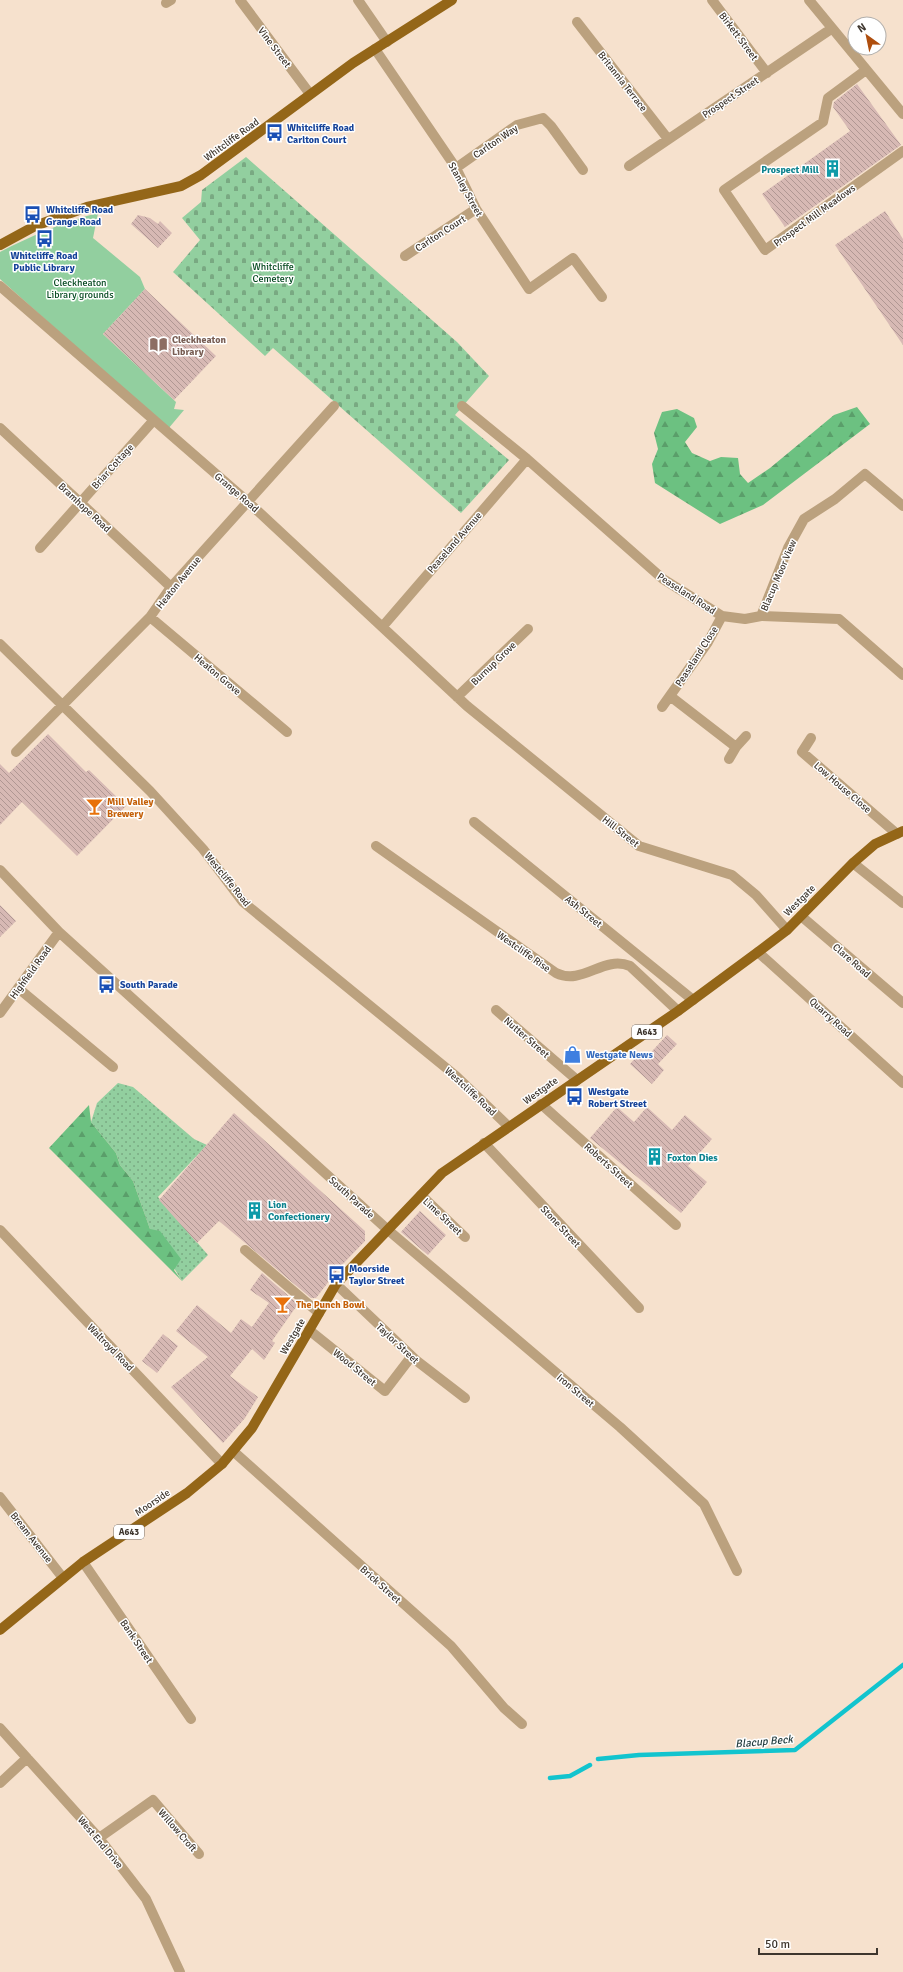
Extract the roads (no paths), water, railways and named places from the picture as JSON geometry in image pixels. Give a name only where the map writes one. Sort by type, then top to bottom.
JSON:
[{"type":"main road","name":"Whitcliffe Road","points":[[0,245],[35,226],[88,207],[181,186],[218,164],[310,94],[374,49],[452,0]]},
{"type":"main road","name":"Westgate","points":[[252,1428],[336,1284],[442,1174],[484,1143],[678,1011],[758,952],[787,930],[853,863],[875,844],[900,832]]},
{"type":"main road","name":"Moorside","points":[[0,1630],[83,1562],[187,1493],[222,1464],[252,1428]]},
{"type":"street","name":"Vine Street","points":[[240,0],[310,94]]},
{"type":"street","points":[[358,0],[387,42]]},
{"type":"street","name":"Birkett Street","points":[[712,0],[767,73]]},
{"type":"street","points":[[809,0],[831,29],[903,114]]},
{"type":"street","name":"Britannia Terrace","points":[[578,22],[668,139]]},
{"type":"street","name":"Prospect Street","points":[[629,166],[831,29]]},
{"type":"street","name":"Stanley Street","points":[[374,49],[456,168],[476,209],[529,289],[573,258],[602,297]]},
{"type":"street","name":"Prospect Mill Meadows","points":[[866,70],[828,98],[823,122],[724,190],[765,250],[903,151]]},
{"type":"street","name":"Carlton Way","points":[[456,168],[517,125],[543,118],[551,126],[583,170]]},
{"type":"street","name":"Carlton Court","points":[[405,256],[476,209]]},
{"type":"street","name":"Grange Road","points":[[0,286],[247,501],[383,626],[467,706]]},
{"type":"street","name":"Heaton Avenue","points":[[16,752],[150,617],[171,587],[334,406]]},
{"type":"street","name":"Peaseland Road","points":[[462,406],[527,459],[662,579],[722,616],[745,619],[761,616],[839,619],[903,676]]},
{"type":"street","name":"Briar Cottage","points":[[40,548],[154,421]]},
{"type":"street","name":"Bramhope Road","points":[[0,428],[171,587]]},
{"type":"street","name":"Peaseland Avenue","points":[[383,626],[527,459]]},
{"type":"street","name":"Blacup Moor View","points":[[761,616],[788,548],[804,520],[835,499],[865,474],[903,506]]},
{"type":"street","name":"Peaseland Close","points":[[662,707],[708,642],[722,616]]},
{"type":"street","name":"Heaton Grove","points":[[150,617],[287,732]]},
{"type":"street","name":"Burnup Grove","points":[[457,697],[528,628]]},
{"type":"street","name":"Westcliffe Road","points":[[0,644],[150,791],[203,849],[244,902],[456,1076],[509,1127]]},
{"type":"street","name":"Peaseland Close","points":[[670,696],[736,747]]},
{"type":"street","name":"Hill Street","points":[[467,706],[639,846],[732,875],[756,895],[787,930]]},
{"type":"street","points":[[729,759],[736,747],[746,736]]},
{"type":"street","name":"Low House Close","points":[[811,738],[802,752],[900,832]]},
{"type":"street","name":"Ash Street","points":[[474,822],[693,1000]]},
{"type":"street","name":"Westcliffe Rise","points":[[376,846],[565,978],[574,977],[614,963],[623,963],[630,966],[678,1011]]},
{"type":"street","points":[[853,863],[903,903]]},
{"type":"street","name":"South Parade","points":[[0,870],[59,932],[388,1230]]},
{"type":"street","name":"Clare Road","points":[[801,916],[903,1003]]},
{"type":"street","name":"Highfield Road","points":[[0,1012],[59,932]]},
{"type":"street","name":"Quarry Road","points":[[758,952],[903,1083]]},
{"type":"street","points":[[18,988],[113,1067]]},
{"type":"street","name":"Nutter Street","points":[[496,1010],[577,1080]]},
{"type":"street","name":"Roberts Street","points":[[541,1104],[676,1225]]},
{"type":"street","name":"Stone Street","points":[[484,1143],[639,1308]]},
{"type":"street","name":"Lime Street","points":[[421,1195],[465,1237]]},
{"type":"street","name":"Waltroyd Road","points":[[0,1230],[222,1464]]},
{"type":"street","name":"Iron Street","points":[[388,1230],[620,1427],[704,1504],[737,1571]]},
{"type":"street","points":[[245,1250],[319,1313]]},
{"type":"street","name":"Taylor Street","points":[[336,1284],[411,1357],[465,1398]]},
{"type":"street","name":"Wood Street","points":[[309,1330],[385,1392],[411,1357]]},
{"type":"street","name":"Brick Street","points":[[233,1451],[451,1646],[504,1708],[522,1724]]},
{"type":"street","name":"Bream Avenue","points":[[0,1497],[63,1578]]},
{"type":"street","name":"Bank Street","points":[[83,1562],[191,1719]]},
{"type":"street","name":"West End Drive","points":[[0,1728],[99,1838],[146,1899],[178,1972]]},
{"type":"street","points":[[0,1783],[27,1758]]},
{"type":"street","name":"Willow Croft","points":[[99,1838],[153,1800],[199,1854]]},
{"type":"waterway","name":"Blacup Beck","points":[[598,1759],[639,1755],[795,1750],[903,1665]]},
{"type":"waterway","name":"Blacup Beck","points":[[550,1778],[570,1776],[590,1765]]},
{"type":"place","name":"Whitcliffe Road Carlton Court","points":[[274,133]]},
{"type":"place","name":"Prospect Mill","points":[[832,169]]},
{"type":"place","name":"Whitcliffe Road Grange Road","points":[[33,215]]},
{"type":"place","name":"Whitcliffe Road Public Library","points":[[44,238]]},
{"type":"place","name":"Cleckheaton Library","points":[[159,345]]},
{"type":"place","name":"Mill Valley Brewery","points":[[94,807]]},
{"type":"place","name":"South Parade","points":[[107,984]]},
{"type":"place","name":"Westgate News","points":[[573,1054]]},
{"type":"place","name":"Westgate Robert Street","points":[[575,1097]]},
{"type":"place","name":"Foxton Dies","points":[[654,1157]]},
{"type":"place","name":"Lion Confectionery","points":[[255,1210]]},
{"type":"place","name":"Moorside Taylor Street","points":[[336,1274]]},
{"type":"place","name":"The Punch Bowl","points":[[283,1304]]},
{"type":"park label","name":"Whitcliffe Cemetery","points":[[273,272]]},
{"type":"park label","name":"Cleckheaton Library grounds","points":[[80,288]]}]
